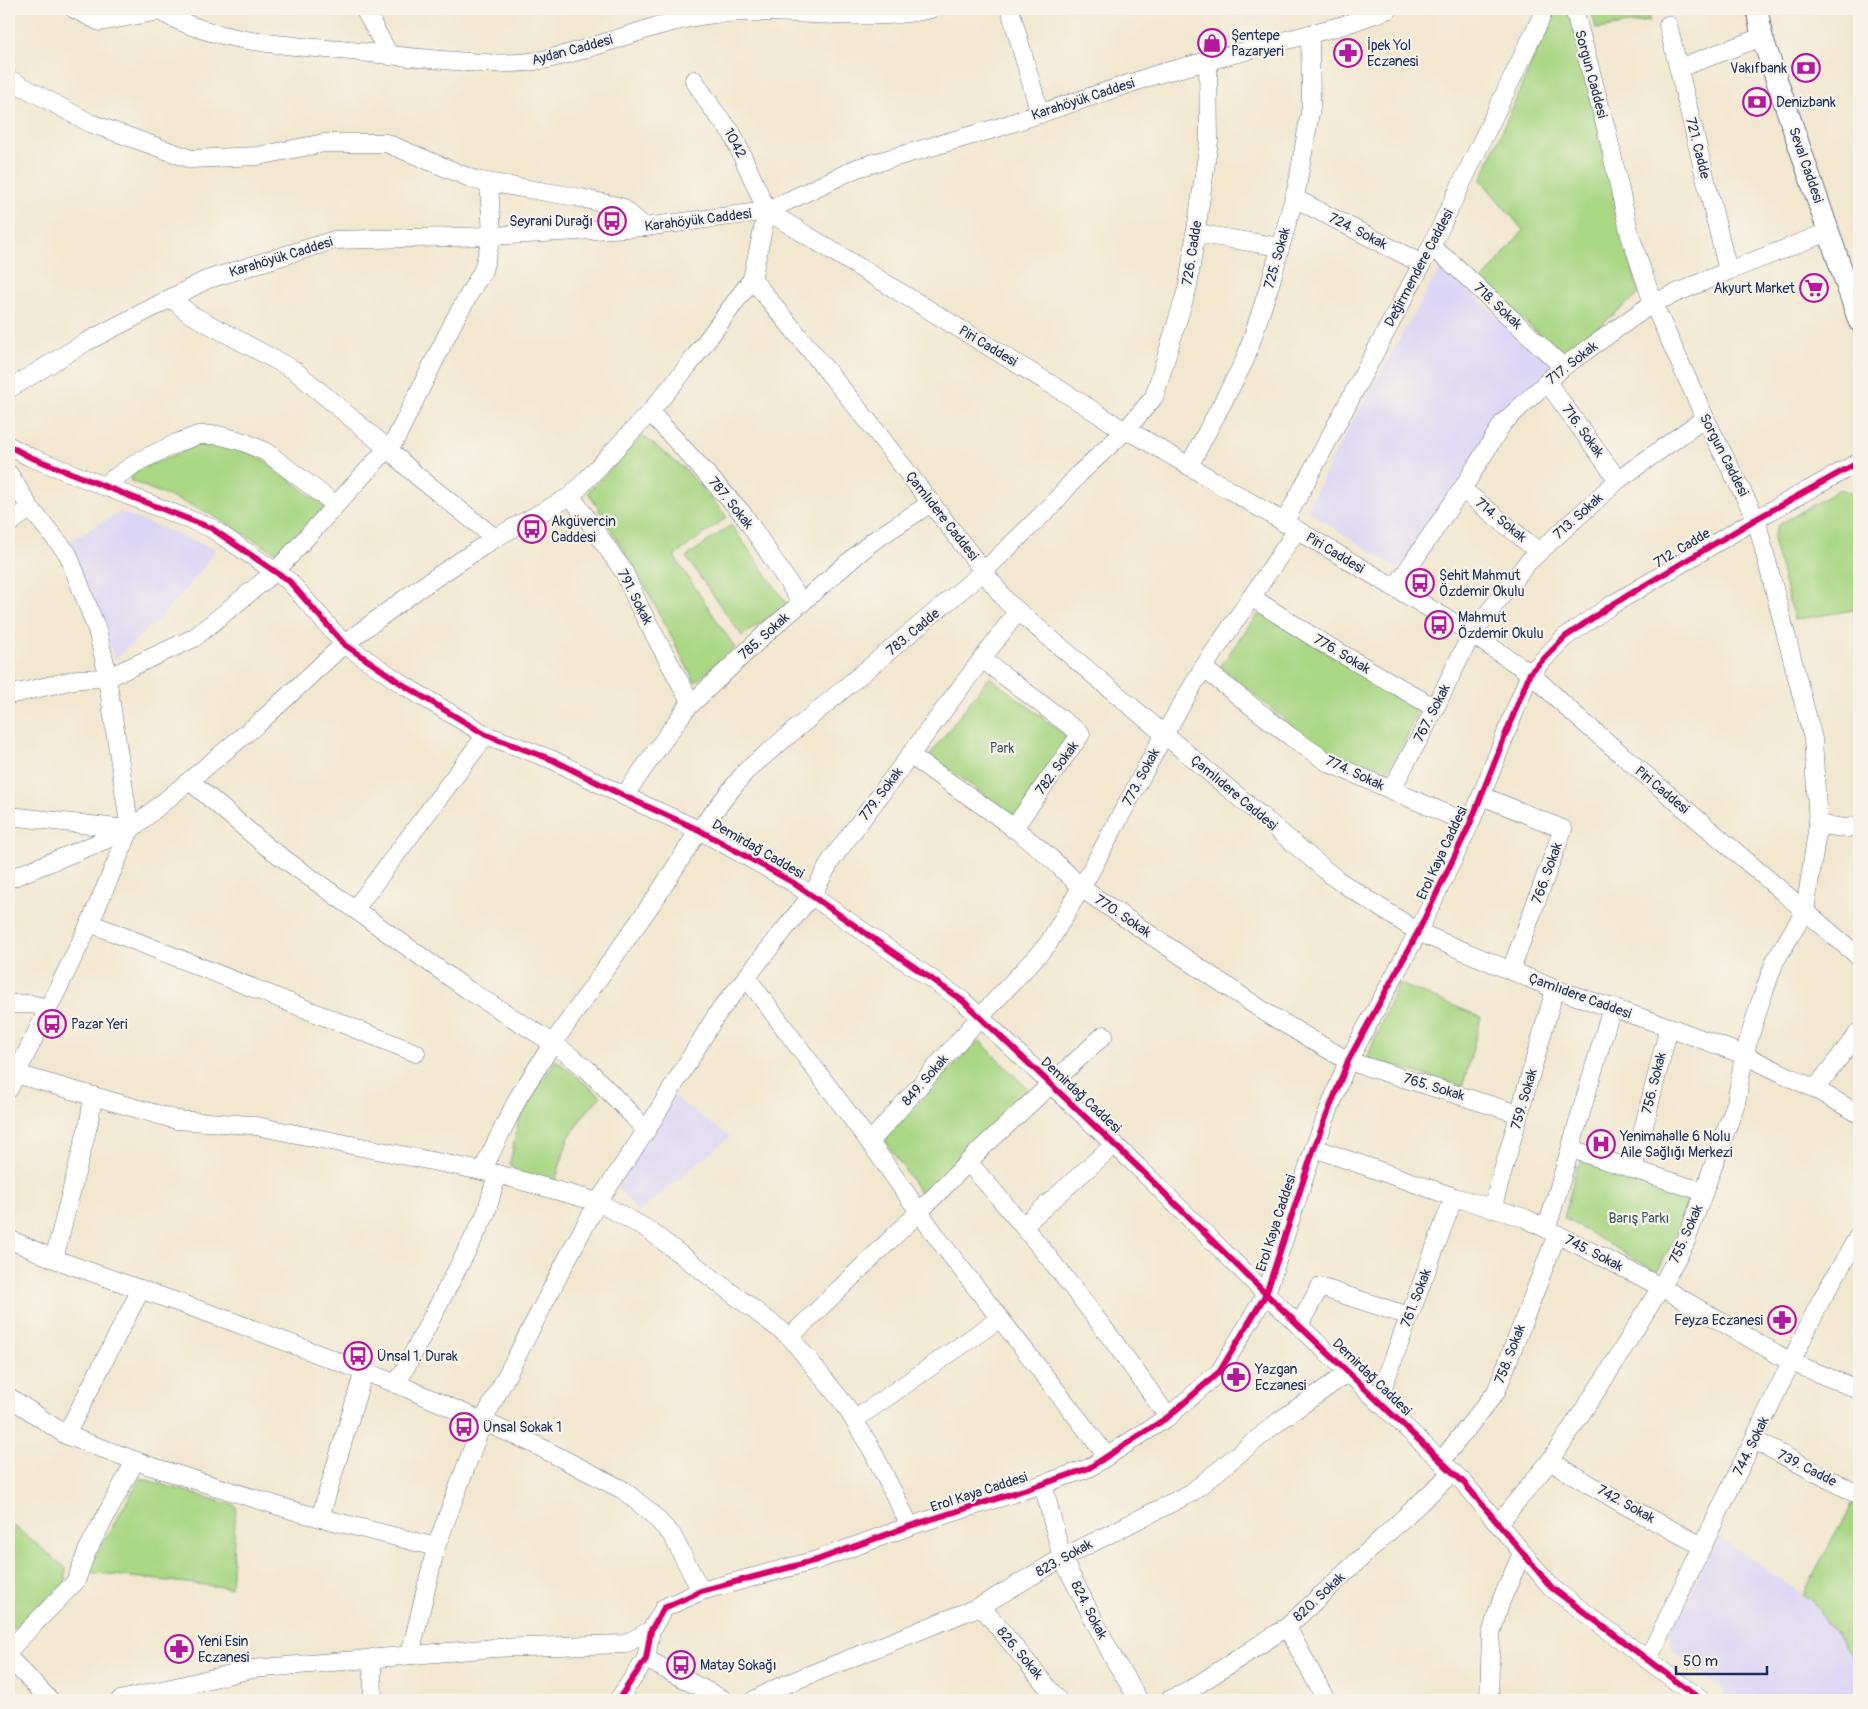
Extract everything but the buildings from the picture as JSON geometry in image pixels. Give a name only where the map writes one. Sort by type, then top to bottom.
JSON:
[{"type":"main road","name":"Seval Caddesi","points":[[1757,9],[1762,37],[1859,321]]},
{"type":"street","points":[[74,9],[100,22],[158,10]]},
{"type":"street","points":[[364,9],[390,56]]},
{"type":"street","name":"Aydan Caddesi","points":[[158,10],[196,26],[240,39],[390,56],[490,64],[521,63],[569,54],[649,28],[712,14],[766,12],[894,15],[931,9]]},
{"type":"street","points":[[1010,9],[1040,114]]},
{"type":"street","name":"Karahöyük Caddesi","points":[[9,389],[86,342],[206,280],[334,240],[492,236],[645,227],[767,211],[857,168],[1040,114],[1158,74],[1344,25],[1389,9]]},
{"type":"street","name":"Değirmendere Caddesi","points":[[1290,526],[1478,153],[1544,9]]},
{"type":"street","name":"Sorgun Caddesi","points":[[1574,9],[1607,132],[1630,235],[1653,303],[1705,418],[1756,519],[1812,739],[1818,825],[1805,911]]},
{"type":"street","name":"721. Cadde","points":[[1668,25],[1728,271]]},
{"type":"street","name":"725. Sokak","points":[[1189,466],[1245,360],[1294,198],[1311,107],[1310,34]]},
{"type":"street","points":[[1679,68],[1762,37]]},
{"type":"street","name":"726. Cadde","points":[[1125,431],[1154,397],[1188,286],[1209,141],[1208,61]]},
{"type":"street","points":[[9,80],[90,123],[191,159],[258,156],[324,143],[386,143],[475,180],[576,196],[621,207],[645,227]]},
{"type":"street","name":"1042","points":[[694,80],[714,111],[732,133],[767,211]]},
{"type":"street","points":[[9,694],[78,679],[107,678],[194,638],[276,571],[395,440],[455,319],[484,270],[492,236],[489,183]]},
{"type":"street","name":"724. Sokak","points":[[1294,198],[1422,264]]},
{"type":"street","points":[[9,879],[130,830],[260,722],[344,644],[417,590],[495,538],[571,496],[650,412],[688,366],[752,279],[767,211]]},
{"type":"street","name":"Piri Caddesi","points":[[767,211],[1125,431],[1140,437],[1395,588],[1530,673],[1574,714],[1859,957]]},
{"type":"street","name":"717. Sokak","points":[[1395,588],[1462,489],[1503,424],[1563,367],[1653,303],[1828,232]]},
{"type":"street","points":[[1196,233],[1280,247]]},
{"type":"street","name":"718. Sokak","points":[[1431,247],[1454,265],[1563,367]]},
{"type":"street","name":"Çamlıdere Caddesi","points":[[752,279],[868,421],[1007,602],[1336,879],[1418,932],[1555,989],[1612,1007],[1744,1055],[1815,1088],[1859,1114]]},
{"type":"street","points":[[171,298],[190,314],[294,370],[387,448],[416,475],[495,538]]},
{"type":"street","name":"716. Sokak","points":[[1547,382],[1618,480]]},
{"type":"street","name":"787. Sokak","points":[[650,412],[743,514],[802,602]]},
{"type":"street","name":"713. Sokak","points":[[1471,635],[1527,563],[1618,480],[1705,418]]},
{"type":"street","name":"783. Cadde","points":[[397,1384],[486,1214],[490,1172],[519,1096],[553,1043],[657,896],[699,830],[746,771],[984,571],[1052,505],[1078,474],[1125,431]]},
{"type":"street","points":[[103,486],[139,461],[177,443],[198,435],[218,435],[244,442],[266,452],[335,504]]},
{"type":"street","name":"Demirdağ Caddesi","points":[[9,446],[30,458],[211,528],[289,581],[344,644],[405,686],[486,735],[553,760],[624,796],[699,830],[792,882],[962,1001],[1115,1144],[1266,1294],[1465,1484],[1552,1588],[1701,1700]]},
{"type":"street","name":"712. Cadde","points":[[1530,673],[1565,637],[1610,606],[1756,519],[1858,468]]},
{"type":"street","points":[[9,474],[30,508],[68,554],[97,630],[107,678],[130,830],[90,923],[12,1081],[93,1096],[176,1120],[251,1125],[490,1172],[598,1202],[647,1229],[790,1337],[845,1404],[872,1450],[910,1526]]},
{"type":"street","name":"714. Sokak","points":[[1462,489],[1539,552]]},
{"type":"street","name":"791. Sokak","points":[[571,496],[624,572],[640,608],[691,704]]},
{"type":"street","name":"785. Sokak","points":[[624,796],[691,704],[763,636],[873,542],[931,503]]},
{"type":"street","points":[[9,524],[30,508]]},
{"type":"street","name":"773. Sokak","points":[[980,1017],[1048,944],[1081,888],[1164,735],[1203,668],[1251,598],[1290,526]]},
{"type":"street","name":"776. Sokak","points":[[1251,598],[1318,640],[1435,708]]},
{"type":"street","name":"779. Sokak","points":[[410,1655],[436,1547],[482,1421],[598,1202],[646,1132],[717,1014],[812,895],[832,858],[1018,612]]},
{"type":"street","name":"767. Sokak","points":[[1391,790],[1471,635]]},
{"type":"street","name":"782. Sokak","points":[[982,659],[1081,734],[1013,829]]},
{"type":"street","name":"774. Sokak","points":[[1203,668],[1291,737],[1329,763],[1470,824]]},
{"type":"street","name":"Erol Kaya Caddesi","points":[[618,1700],[646,1659],[651,1630],[664,1608],[701,1591],[817,1560],[910,1526],[1089,1468],[1168,1416],[1220,1371],[1266,1294],[1314,1148],[1348,1061],[1418,932],[1470,824],[1530,673]]},
{"type":"street","points":[[354,909],[486,735]]},
{"type":"street","name":"770. Sokak","points":[[910,755],[1013,829],[1063,869],[1081,888],[1268,1014],[1348,1061]]},
{"type":"street","points":[[190,781],[266,846],[468,990],[553,1043],[587,1069],[634,1116],[646,1132]]},
{"type":"street","name":"766. Sokak","points":[[1482,796],[1563,829],[1511,970]]},
{"type":"street","points":[[9,816],[130,830]]},
{"type":"street","points":[[1818,825],[1847,828],[1859,825]]},
{"type":"street","name":"755. Sokak","points":[[1498,1524],[1550,1460],[1608,1373],[1686,1241],[1736,1103],[1744,1055],[1775,961],[1805,911]]},
{"type":"street","points":[[90,923],[416,1053]]},
{"type":"street","points":[[747,978],[999,1319],[1107,1456]]},
{"type":"street","name":"759. Sokak","points":[[1492,1209],[1555,989]]},
{"type":"street","points":[[9,1004],[31,1004],[48,1008]]},
{"type":"street","name":"758. Sokak","points":[[1447,1467],[1496,1392],[1552,1231],[1570,1149],[1612,1007]]},
{"type":"street","name":"849. Sokak","points":[[870,1142],[980,1017]]},
{"type":"street","name":"756. Sokak","points":[[1633,1169],[1669,1027]]},
{"type":"street","points":[[1815,1088],[1859,1032]]},
{"type":"street","points":[[790,1337],[1050,1083],[1104,1035]]},
{"type":"street","name":"765. Sokak","points":[[1348,1061],[1519,1114]]},
{"type":"street","points":[[54,1259],[89,1122],[93,1096]]},
{"type":"street","points":[[1024,1225],[1115,1144]]},
{"type":"street","name":"745. Sokak","points":[[1314,1148],[1454,1197],[1525,1218],[1661,1286],[1791,1362],[1859,1390]]},
{"type":"street","points":[[1570,1149],[1704,1192]]},
{"type":"street","points":[[968,1162],[1024,1225],[1074,1287],[1168,1416]]},
{"type":"street","name":"761. Sokak","points":[[1378,1400],[1454,1197]]},
{"type":"street","name":"744. Sokak","points":[[1648,1659],[1820,1302],[1859,1235]]},
{"type":"street","points":[[9,1239],[54,1259],[231,1320],[364,1371],[530,1442],[623,1490],[650,1512],[672,1535],[701,1591]]},
{"type":"street","points":[[1299,1325],[1320,1287],[1409,1316]]},
{"type":"street","points":[[66,1435],[141,1289]]},
{"type":"street","points":[[854,1420],[999,1319]]},
{"type":"street","points":[[320,1518],[364,1371]]},
{"type":"street","name":"823. Sokak","points":[[754,1700],[779,1687],[982,1606],[1062,1558],[1191,1494],[1279,1422],[1349,1372]]},
{"type":"street","points":[[9,1397],[66,1435],[134,1460],[320,1518],[436,1547]]},
{"type":"street","name":"739. Cadde","points":[[1754,1440],[1859,1495]]},
{"type":"street","points":[[9,1650],[76,1581],[87,1551],[134,1460]]},
{"type":"street","name":"742. Sokak","points":[[1550,1460],[1623,1504],[1702,1546]]},
{"type":"street","name":"820. Sokak","points":[[1169,1700],[1185,1692],[1287,1627],[1447,1467]]},
{"type":"street","name":"824. Sokak","points":[[1043,1484],[1062,1558],[1115,1661],[1139,1700]]},
{"type":"street","points":[[1489,1700],[1491,1634],[1501,1601],[1522,1552]]},
{"type":"street","name":"826. Sokak","points":[[982,1606],[1058,1700]]},
{"type":"street","points":[[1287,1627],[1326,1700]]},
{"type":"street","points":[[120,1700],[252,1669],[494,1648],[625,1644],[651,1630]]},
{"type":"street","points":[[9,1658],[50,1700]]},
{"type":"street","points":[[372,1658],[372,1700]]},
{"type":"street","points":[[646,1659],[724,1700]]},
{"type":"shaded area","points":[[1441,266],[1553,365],[1452,490],[1398,569],[1306,510],[1347,431]]},
{"type":"shaded area","points":[[120,512],[216,549],[200,573],[158,620],[115,659],[68,542]]},
{"type":"shaded area","points":[[673,1096],[730,1137],[638,1213],[617,1186]]},
{"type":"shaded area","points":[[1719,1537],[1811,1600],[1854,1659],[1859,1673],[1859,1700],[1728,1700],[1723,1691],[1671,1647],[1671,1628],[1693,1583]]},
{"type":"green space","points":[[1555,9],[1569,9],[1639,294],[1563,356],[1481,282],[1523,230],[1481,180]]},
{"type":"green space","points":[[1591,9],[1650,9],[1649,21],[1596,29]]},
{"type":"green space","points":[[643,436],[686,470],[727,517],[674,556],[735,648],[695,682],[641,579],[588,492]]},
{"type":"green space","points":[[220,443],[263,459],[325,507],[280,555],[203,510],[131,481],[133,472],[201,444]]},
{"type":"green space","points":[[1840,489],[1852,493],[1859,521],[1859,609],[1794,620],[1773,539],[1777,526]]},
{"type":"green space","points":[[731,525],[787,604],[742,636],[686,557]]},
{"type":"green space","points":[[1257,615],[1270,617],[1418,710],[1406,739],[1384,776],[1311,742],[1220,666]]},
{"type":"green space","name":"Park","points":[[989,677],[1079,745],[1021,822],[930,755]]},
{"type":"green space","points":[[1398,983],[1481,1017],[1463,1086],[1367,1058]]},
{"type":"green space","points":[[979,1040],[1029,1090],[922,1196],[884,1139]]},
{"type":"green space","points":[[556,1060],[601,1096],[583,1116],[568,1139],[554,1185],[517,1175],[510,1163],[518,1122]]},
{"type":"green space","name":"Barış Parkı","points":[[1584,1162],[1688,1194],[1692,1205],[1657,1272],[1564,1218],[1577,1166]]},
{"type":"green space","points":[[140,1478],[236,1506],[231,1588],[87,1572]]},
{"type":"green space","points":[[1853,1504],[1859,1509],[1859,1673],[1854,1659],[1811,1600],[1802,1594]]},
{"type":"green space","points":[[9,1522],[66,1568],[66,1580],[60,1589],[9,1632]]},
{"type":"cycle path","points":[[9,446],[30,457],[211,528],[289,581],[344,644],[405,686],[486,735],[553,760],[624,796],[699,830],[792,882],[963,1001],[1138,1167],[1266,1294],[1465,1484],[1552,1588],[1701,1700]]},
{"type":"cycle path","points":[[618,1700],[646,1659],[651,1630],[664,1608],[701,1591],[817,1560],[910,1526],[1089,1468],[1168,1417],[1220,1371],[1266,1294],[1314,1148],[1348,1061],[1418,932],[1470,824],[1530,673],[1565,637],[1610,606],[1756,519],[1859,462]]},
{"type":"place","name":"Şentepe Pazaryeri","points":[[1212,43]]},
{"type":"place","name":"İpek Yol Eczanesi","points":[[1348,53]]},
{"type":"place","name":"Vakıfbank","points":[[1806,68]]},
{"type":"place","name":"Denizbank","points":[[1757,102]]},
{"type":"place","name":"Seyrani Durağı","points":[[612,221]]},
{"type":"place","name":"Akyurt Market","points":[[1814,288]]},
{"type":"place","name":"Akgüvercin Caddesi","points":[[532,529]]},
{"type":"place","name":"Şehit Mahmut Özdemir Okulu","points":[[1420,583]]},
{"type":"place","name":"Mahmut Özdemir Okulu","points":[[1439,625]]},
{"type":"place","name":"Pazar Yeri","points":[[52,1024]]},
{"type":"place","name":"Yenimahalle 6 Nolu Aile Sağlığı Merkezi","points":[[1601,1144]]},
{"type":"place","name":"Feyza Eczanesi","points":[[1782,1320]]},
{"type":"place","name":"Ünsal 1. Durak","points":[[358,1356]]},
{"type":"place","name":"Yazgan Eczanesi","points":[[1236,1377]]},
{"type":"place","name":"Ünsal Sokak 1","points":[[464,1427]]},
{"type":"place","name":"Yeni Esin Eczanesi","points":[[179,1649]]},
{"type":"place","name":"Matay Sokağı","points":[[681,1665]]}]
